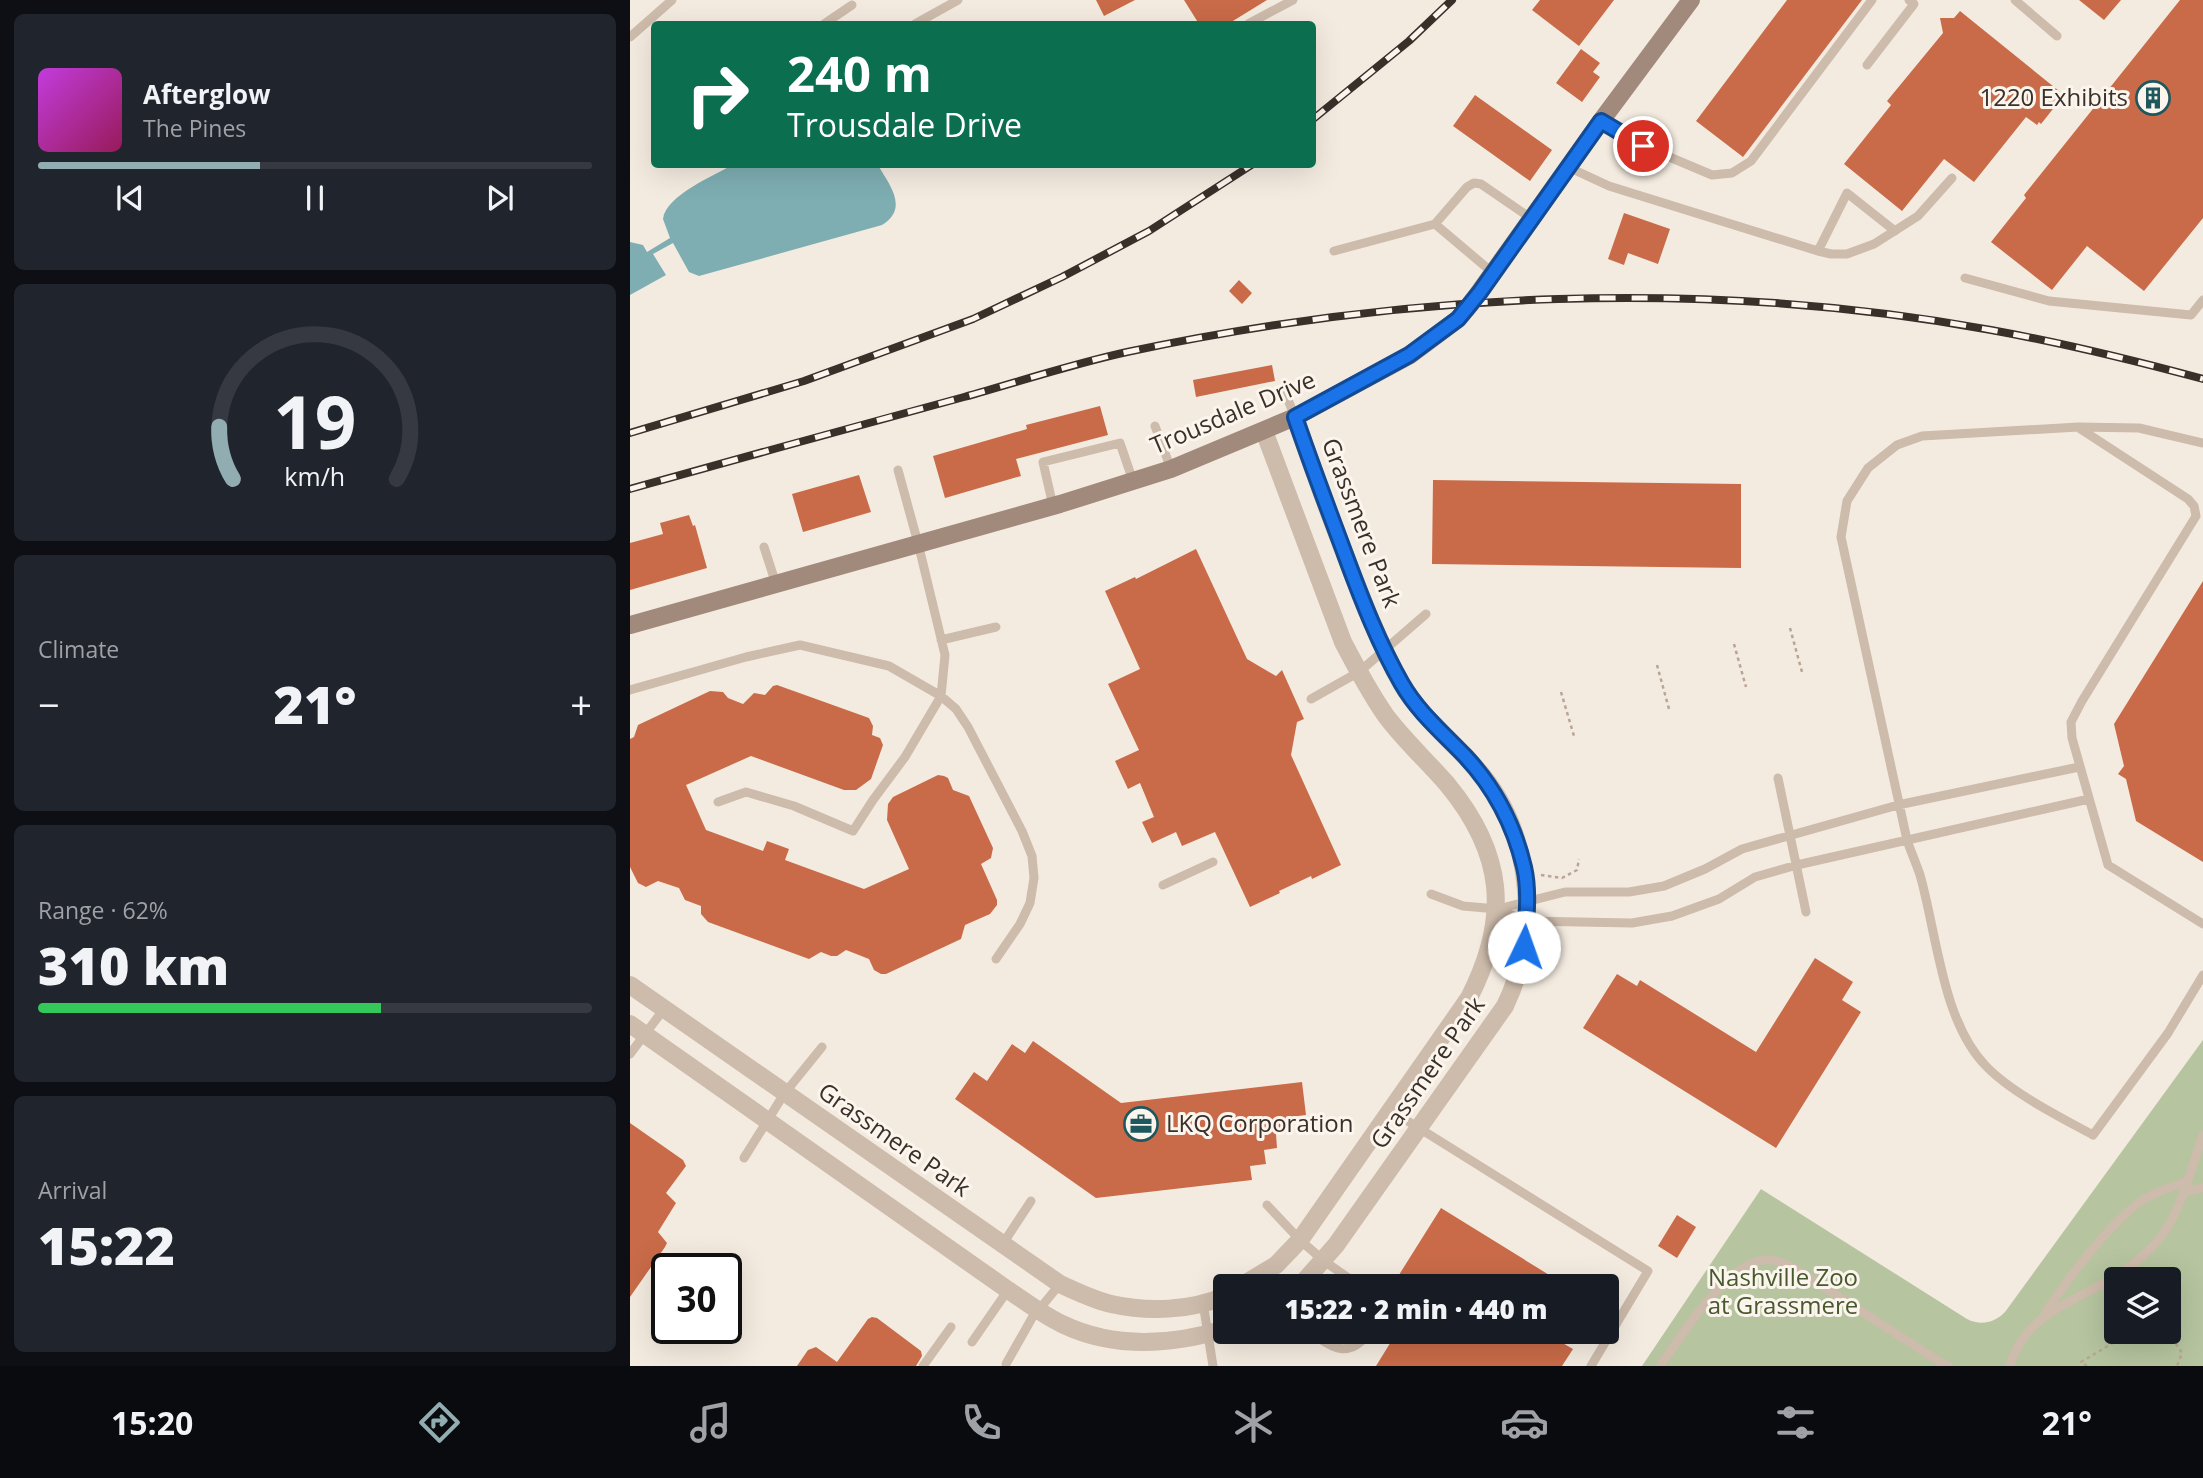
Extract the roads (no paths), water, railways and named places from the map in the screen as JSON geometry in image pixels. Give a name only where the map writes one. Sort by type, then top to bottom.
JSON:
[{"type":"street","name":"Trousdale Drive","points":[[630,625],[1053,506],[1171,469],[1295,417],[1409,355],[1458,319],[1692,0]]},
{"type":"street","name":"Grassmere Park","points":[[1295,417],[1356,584],[1384,650],[1403,686],[1429,721],[1466,757],[1499,800],[1524,868],[1527,902],[1524,947],[1513,990],[1505,1006],[1324,1261],[1312,1274]]},
{"type":"street","name":"Grassmere Park","points":[[1261,1274],[1276,1265],[1300,1240],[1469,998],[1481,974],[1494,935],[1497,909],[1486,847],[1468,813],[1448,786],[1387,717],[1359,672],[1327,605],[1264,431]]},
{"type":"street","name":"Grassmere Park","points":[[630,985],[1060,1284],[1110,1304],[1156,1309],[1213,1300]]},
{"type":"street","points":[[638,1029],[1008,1290],[1063,1325],[1130,1342],[1174,1341],[1213,1332]]},
{"type":"lane","points":[[630,37],[672,0]]},
{"type":"lane","points":[[920,21],[958,0]]},
{"type":"lane","points":[[1254,21],[1293,0]]},
{"type":"lane","points":[[1601,121],[1634,142],[1705,173],[1719,175],[1740,169],[1751,162],[1872,0]]},
{"type":"lane","points":[[1867,65],[1914,4],[1909,0]]},
{"type":"lane","points":[[2015,0],[2057,36]]},
{"type":"lane","points":[[828,21],[852,5]]},
{"type":"lane","points":[[1568,167],[1609,186],[1831,254],[1847,254],[1874,244],[1895,231],[1926,209],[1952,178]]},
{"type":"lane","points":[[1334,251],[1435,224],[1467,187],[1474,183],[1481,184],[1532,219]]},
{"type":"lane","points":[[1818,251],[1847,194],[1895,231]]},
{"type":"lane","points":[[1435,224],[1493,273]]},
{"type":"lane","points":[[1965,278],[2049,301],[2191,315],[2203,300]]},
{"type":"lane","points":[[1284,390],[1295,417]]},
{"type":"lane","points":[[1155,426],[1171,469]]},
{"type":"lane","points":[[2078,428],[2188,499],[2194,506],[2196,516],[2073,716],[2070,728],[2108,865],[2203,924]]},
{"type":"lane","points":[[2203,443],[2139,428],[1957,432],[1918,437],[1889,450],[1868,468],[1847,501],[1841,531],[1898,805],[1919,874],[1954,1013],[1970,1047],[1997,1076],[2093,1135],[2168,1033],[2203,975]]},
{"type":"lane","points":[[1053,506],[1043,462],[1119,443],[1133,481]]},
{"type":"lane","points":[[718,802],[746,792],[762,795],[853,831],[905,757],[941,696],[946,667],[941,640],[898,470]]},
{"type":"lane","points":[[764,547],[776,584]]},
{"type":"lane","points":[[1311,699],[1359,672],[1426,614]]},
{"type":"lane","points":[[941,640],[996,626]]},
{"type":"lane","points":[[630,690],[746,657],[800,645],[889,666],[941,696],[956,709],[968,727],[1022,831],[1031,856],[1034,878],[1030,903],[1020,924],[996,959]]},
{"type":"lane","points":[[1497,909],[1565,892],[1629,892],[1664,886],[1705,869],[1742,849],[1898,805],[2079,767]]},
{"type":"lane","points":[[1778,778],[1806,912]]},
{"type":"lane","points":[[1431,894],[1462,906],[1497,909],[1526,921],[1632,923],[1672,916],[1719,899],[1755,877],[1797,865],[2089,799]]},
{"type":"lane","points":[[1163,885],[1213,862]]},
{"type":"lane","points":[[630,1054],[638,1029],[664,1009]]},
{"type":"lane","points":[[744,1158],[784,1094],[822,1047]]},
{"type":"lane","points":[[1390,1110],[1648,1271],[1591,1366]]},
{"type":"lane","points":[[2010,1366],[2014,1350],[2040,1320],[2069,1301],[2102,1285],[2136,1262],[2158,1242],[2185,1187],[2203,1135]]},
{"type":"lane","points":[[2040,1320],[2067,1280],[2124,1215],[2157,1192],[2185,1187],[2203,1188]]},
{"type":"lane","points":[[1002,1245],[1031,1201]]},
{"type":"lane","points":[[1267,1206],[1300,1240],[1343,1274]]},
{"type":"lane","points":[[1660,1366],[1727,1280],[1750,1263],[1765,1259],[1779,1261],[1794,1268],[1949,1366]]},
{"type":"lane","points":[[1006,1364],[1032,1318],[1060,1284]]},
{"type":"lane","points":[[972,1342],[1008,1290]]},
{"type":"lane","points":[[1203,1303],[1213,1323]]},
{"type":"lane","points":[[923,1366],[951,1326]]},
{"type":"lane","points":[[1213,1366],[1216,1344]]},
{"type":"lane","points":[[1329,1344],[1344,1350],[1358,1344]]},
{"type":"water","points":[[727,168],[880,168],[892,189],[896,204],[890,218],[882,225],[699,276],[689,272],[673,243],[653,254],[666,275],[630,295],[630,242],[643,245],[647,252],[670,238],[663,219],[666,210],[692,187]]},
{"type":"railway","points":[[1316,117],[1409,41],[1452,0]]},
{"type":"railway","points":[[630,433],[804,381],[973,319],[1062,277],[1149,231],[1247,168]]},
{"type":"railway","points":[[630,489],[1127,352],[1341,316],[1450,305],[1558,299],[1667,298],[1776,303],[1884,314],[1991,330],[2045,340],[2203,379]]},
{"type":"place","name":"1220 Exhibits","points":[[2153,98]]},
{"type":"place","name":"LKQ Corporation","points":[[1141,1124]]},
{"type":"park label","name":"Nashville Zoo at Grassmere","points":[[1783,1292]]}]
